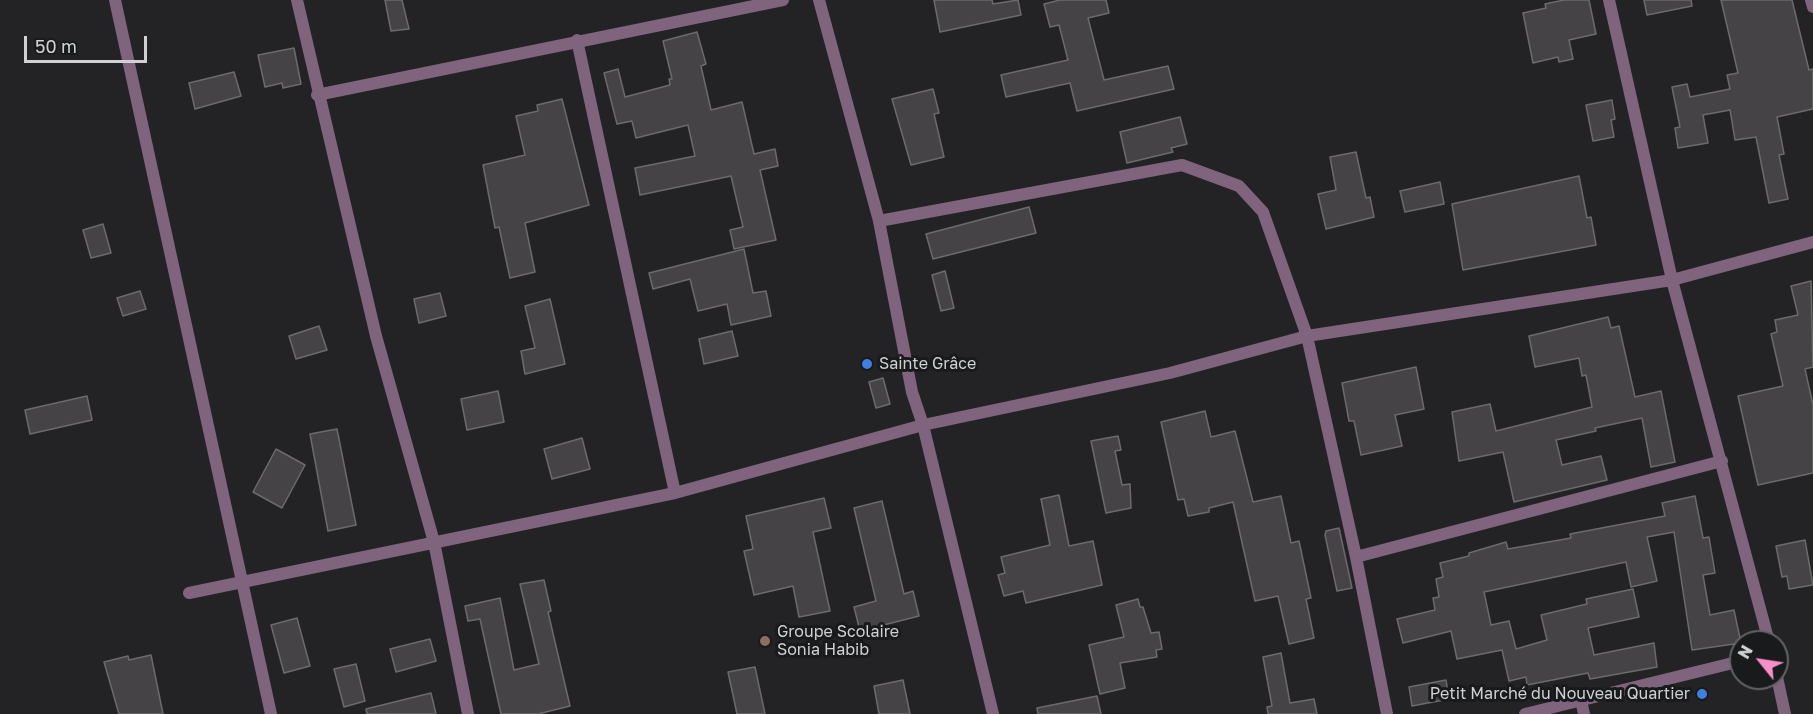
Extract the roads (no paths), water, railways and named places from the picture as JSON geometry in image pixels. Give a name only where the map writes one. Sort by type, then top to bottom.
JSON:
[{"type":"street","points":[[115,0],[271,714]]},
{"type":"street","points":[[297,0],[317,95],[376,336],[434,542],[468,714]]},
{"type":"street","points":[[317,95],[577,40],[783,0]]},
{"type":"street","points":[[819,0],[879,221],[912,392],[923,425],[993,714]]},
{"type":"street","points":[[1609,0],[1672,280],[1766,630]]},
{"type":"street","points":[[1811,0],[1813,7]]},
{"type":"street","points":[[577,40],[675,493]]},
{"type":"street","points":[[879,221],[1182,165],[1239,186],[1263,212],[1306,336],[1356,557],[1387,714]]},
{"type":"street","points":[[189,593],[675,493],[923,425],[1170,373],[1306,336],[1672,280],[1813,242]]},
{"type":"street","points":[[1356,557],[1722,461]]},
{"type":"street","points":[[1525,714],[1729,664]]},
{"type":"street","points":[[1780,690],[1785,714]]},
{"type":"street","points":[[1581,700],[1584,714]]},
{"type":"place","name":"Sainte Grâce","points":[[867,364]]},
{"type":"place","name":"Groupe Scolaire Sonia Habib","points":[[765,641]]},
{"type":"place","name":"Petit Marché du Nouveau Quartier","points":[[1702,694]]}]
